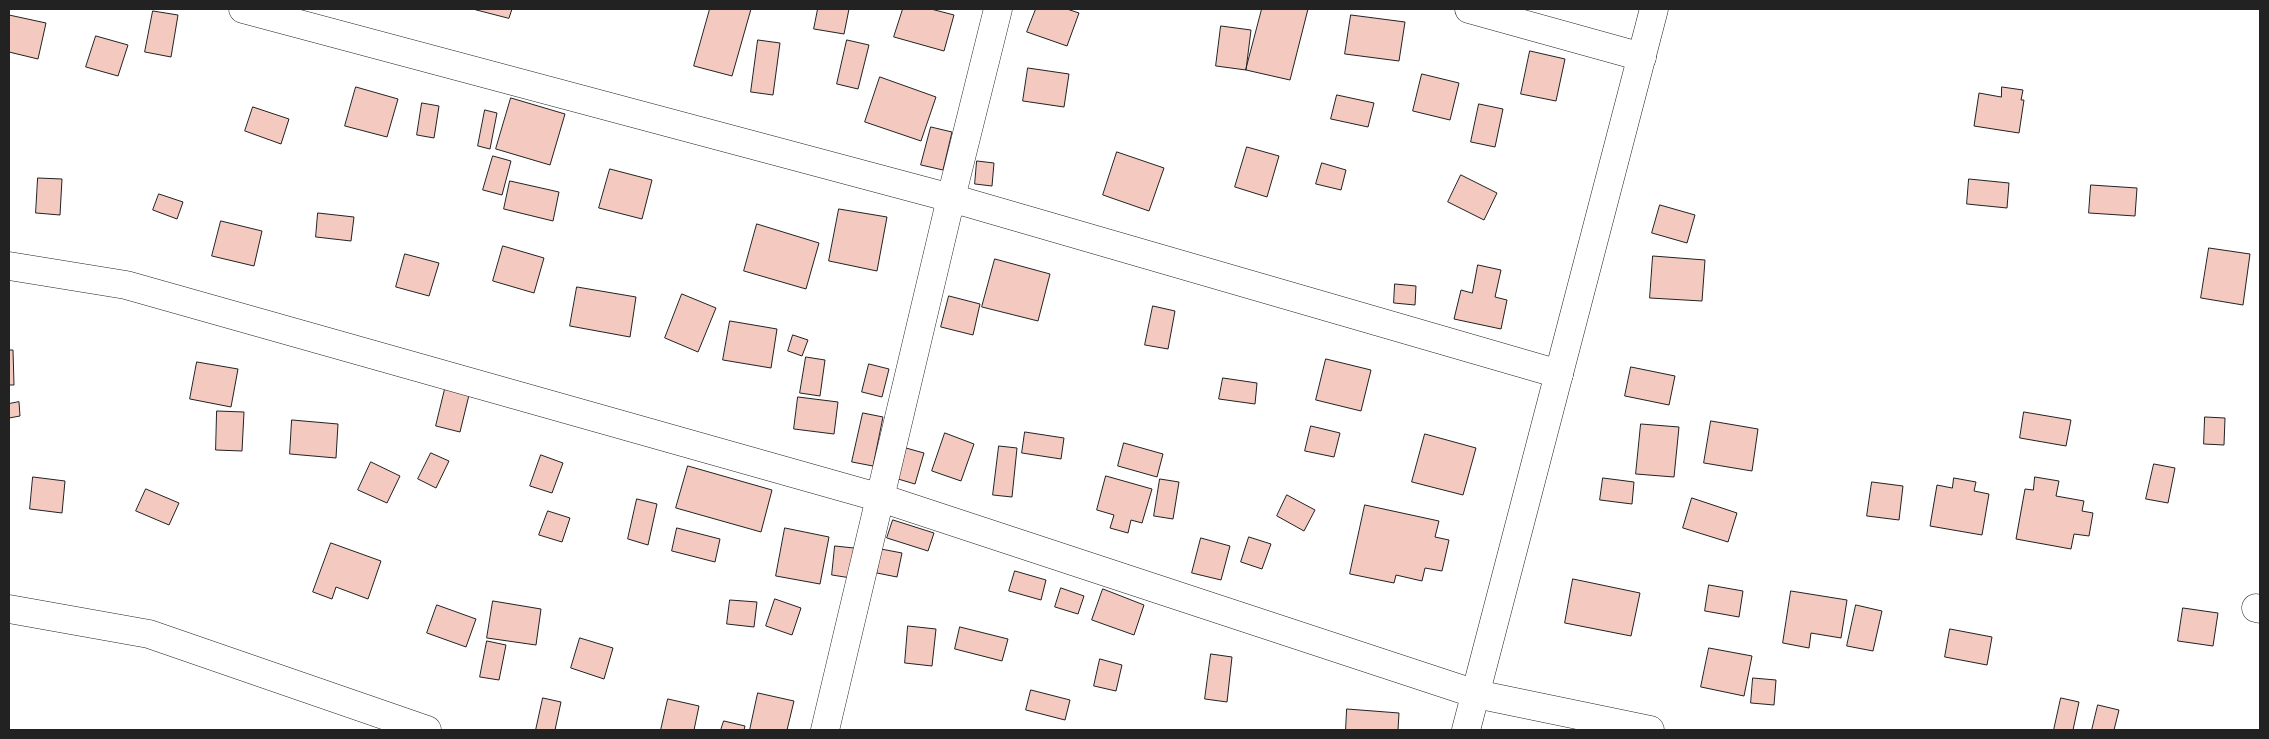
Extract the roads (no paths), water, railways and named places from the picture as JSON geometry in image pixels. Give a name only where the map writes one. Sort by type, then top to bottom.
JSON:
[{"type":"street","points":[[243,9],[950,198],[1559,374]]},
{"type":"street","points":[[825,730],[950,198],[998,9]]},
{"type":"street","points":[[1469,9],[1642,58]]},
{"type":"street","points":[[1466,730],[1654,9]]},
{"type":"street","points":[[9,266],[126,285],[881,498],[1476,694],[1650,730]]},
{"type":"street","points":[[9,609],[149,634],[427,730]]}]
